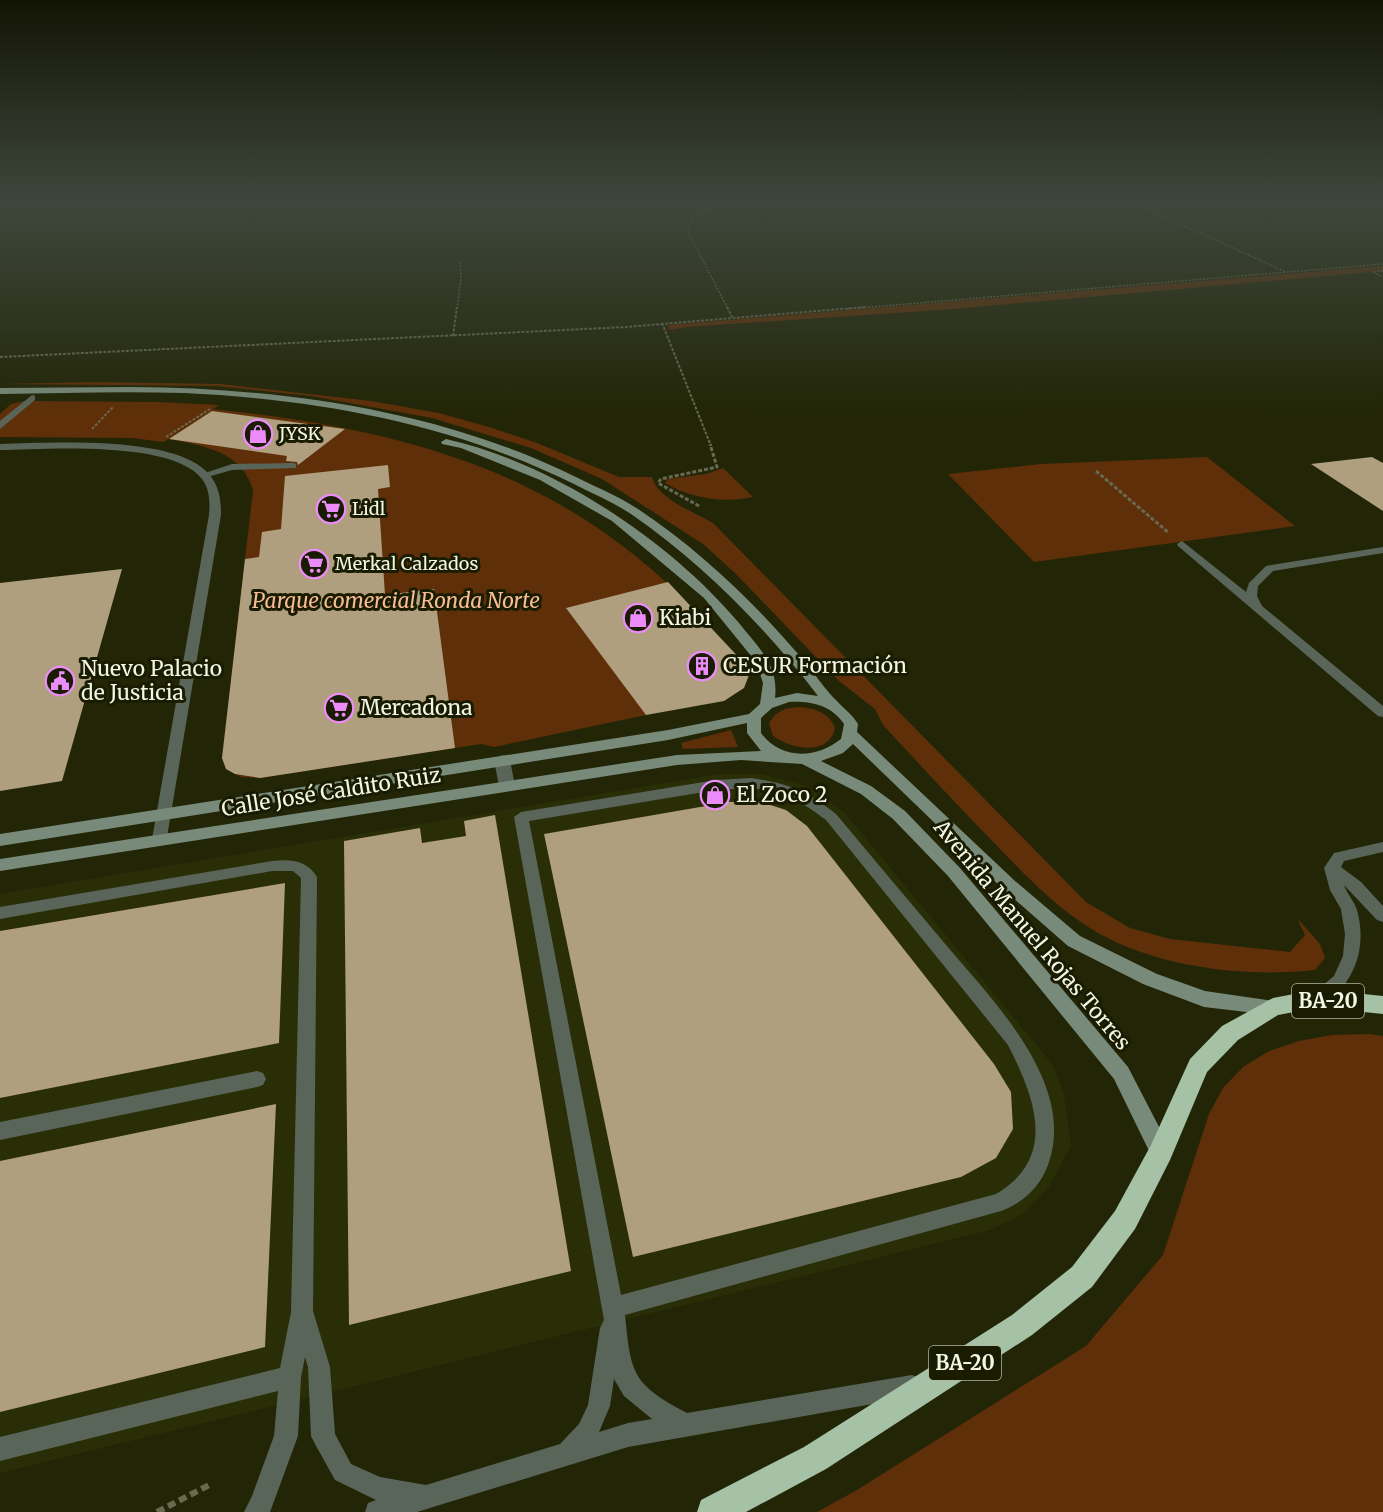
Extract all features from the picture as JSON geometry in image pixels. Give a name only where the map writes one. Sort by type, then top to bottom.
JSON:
[{"type":"highway","name":"BA-20","points":[[713,1512],[815,1458],[935,1382],[1022,1325],[1082,1277],[1125,1220],[1161,1152],[1198,1066],[1230,1033],[1272,1007],[1316,1001],[1383,1005]]},
{"type":"main road","name":"Avenida Manuel Rojas Torres","points":[[0,391],[220,393],[368,412],[478,439],[560,471],[635,512],[730,589],[817,684],[832,705],[848,719],[851,734],[848,741],[834,753],[806,759]]},
{"type":"main road","points":[[0,398],[201,399],[356,420],[464,446],[544,478],[616,519],[708,595],[763,662],[770,683],[767,705]]},
{"type":"main road","points":[[754,717],[767,705],[797,698],[832,705]]},
{"type":"main road","name":"Avenida Manuel Rojas Torres","points":[[754,717],[753,727],[756,738],[766,748],[784,756],[806,759],[866,790],[899,815],[954,872],[1121,1073],[1161,1152]]},
{"type":"main road","name":"Calle José Caldito Ruiz","points":[[0,840],[668,735],[754,717]]},
{"type":"main road","name":"Avenida Manuel Rojas Torres","points":[[851,734],[1009,885],[1074,941],[1150,979],[1204,999],[1272,1007]]},
{"type":"main road","name":"Calle José Caldito Ruiz","points":[[0,865],[677,760],[741,755],[784,756]]},
{"type":"street","points":[[0,426],[32,398]]},
{"type":"street","points":[[0,447],[129,449],[174,458],[192,465],[204,475],[214,490],[215,515],[160,839]]},
{"type":"street","points":[[502,760],[507,786]]},
{"type":"lane","points":[[204,475],[232,468],[293,466]]},
{"type":"lane","points":[[1182,544],[1383,713]]},
{"type":"lane","points":[[1258,608],[1251,596],[1252,585],[1270,568],[1383,550]]},
{"type":"lane","points":[[614,1308],[1001,1202],[1024,1186],[1038,1166],[1044,1139],[1044,1110],[1035,1078],[1014,1040],[831,817],[808,799],[783,788],[751,783],[716,785],[521,817],[614,1308],[622,1371],[639,1395],[659,1411],[685,1425]]},
{"type":"lane","points":[[1316,1001],[1340,980],[1351,956],[1353,934],[1349,909],[1338,890],[1332,868],[1339,857],[1383,847]]},
{"type":"lane","points":[[0,913],[272,866],[288,865],[306,870],[309,877],[302,1312],[290,1377],[286,1436],[262,1503],[256,1512]]},
{"type":"lane","points":[[1332,868],[1356,886],[1383,916]]},
{"type":"lane","points":[[0,1131],[257,1079]]},
{"type":"lane","points":[[567,1454],[587,1432],[599,1406],[614,1308]]},
{"type":"lane","points":[[302,1312],[319,1367],[323,1436],[343,1472],[378,1489],[427,1496]]},
{"type":"lane","points":[[0,1449],[290,1377]]},
{"type":"lane","points":[[377,1512],[628,1435],[935,1382]]},
{"type":"path","points":[[453,336],[461,272]]},
{"type":"path","points":[[708,272],[732,317]]},
{"type":"path","points":[[0,357],[453,336],[662,323],[1302,272]]},
{"type":"path","points":[[1377,272],[1372,272],[1383,277]]},
{"type":"path","points":[[662,323],[717,461],[717,467],[703,472],[661,479],[658,483],[699,506]]},
{"type":"path","points":[[160,440],[214,407],[203,406]]},
{"type":"path","points":[[1096,471],[1182,544]]},
{"type":"path","points":[[157,1512],[211,1484]]},
{"type":"shaded area","points":[[719,774],[761,774],[807,786],[845,813],[1053,1065],[1064,1094],[1071,1145],[1049,1187],[1023,1214],[990,1230],[0,1473],[0,894]]},
{"type":"green space","points":[[1316,272],[1377,272],[954,309],[669,330],[668,325]]},
{"type":"green space","points":[[96,382],[221,384],[371,401],[439,413],[489,427],[537,443],[619,477],[652,477],[661,492],[713,523],[1086,902],[1130,928],[1170,939],[1290,952],[1305,935],[1297,918],[1320,944],[1325,958],[1315,970],[1229,971],[1170,961],[1114,941],[1090,928],[1053,901],[1020,869],[883,725],[875,709],[839,681],[735,573],[703,544],[602,479],[531,448],[432,418],[311,396],[217,386],[0,384]]},
{"type":"green space","name":"Parque comercial Ronda Norte","points":[[25,401],[219,405],[213,409],[355,430],[422,447],[485,469],[545,496],[603,531],[657,575],[710,627],[646,715],[494,747],[481,744],[260,778],[241,777],[226,769],[222,758],[253,490],[248,477],[240,467],[220,452],[169,439],[163,442],[132,438],[0,437],[0,414],[11,404]]},
{"type":"green space","points":[[1207,457],[1295,526],[1034,562],[948,474],[1041,464]]},
{"type":"green space","points":[[723,468],[753,497],[730,500],[708,498],[686,493],[665,483],[668,479],[706,474]]},
{"type":"green space","points":[[798,707],[810,708],[829,718],[835,728],[825,743],[817,747],[799,747],[780,741],[773,736],[769,723],[772,719],[781,711]]},
{"type":"green space","points":[[731,730],[738,747],[683,749],[681,743]]},
{"type":"green space","points":[[1332,1035],[1383,1036],[1383,1512],[817,1512],[857,1490],[1086,1346],[1163,1255],[1209,1114],[1223,1088],[1243,1067],[1269,1051],[1299,1041]]},
{"type":"building","name":"JYSK","points":[[212,411],[345,429],[298,465],[297,462],[286,461],[287,456],[169,439]]},
{"type":"building","points":[[1372,457],[1383,463],[1383,511],[1311,464]]},
{"type":"building","points":[[388,465],[390,487],[378,489],[385,595],[434,589],[455,748],[260,778],[235,774],[226,769],[222,758],[245,559],[259,557],[262,532],[281,529],[285,476]]},
{"type":"building","name":"Nuevo Palacio de Justicia","points":[[122,569],[62,781],[0,791],[0,583]]},
{"type":"building","points":[[668,582],[744,663],[749,675],[744,688],[724,701],[646,715],[566,608]]},
{"type":"building","points":[[758,801],[786,810],[807,826],[994,1064],[1011,1092],[1013,1129],[996,1158],[961,1177],[633,1257],[544,834],[729,802]]},
{"type":"building","points":[[495,815],[571,1271],[349,1325],[344,841],[420,828],[422,843],[466,836],[464,821]]},
{"type":"building","points":[[285,883],[279,1043],[0,1098],[0,931]]},
{"type":"building","points":[[276,1104],[265,1347],[0,1412],[0,1161]]},
{"type":"place","name":"JYSK","points":[[258,434]]},
{"type":"place","name":"Lidl","points":[[331,509]]},
{"type":"place","name":"Merkal Calzados","points":[[314,564]]},
{"type":"place","name":"Kiabi","points":[[638,618]]},
{"type":"place","name":"CESUR Formación","points":[[702,666]]},
{"type":"place","name":"Nuevo Palacio de Justicia","points":[[60,681]]},
{"type":"place","name":"Mercadona","points":[[339,708]]},
{"type":"place","name":"El Zoco 2","points":[[715,795]]}]
